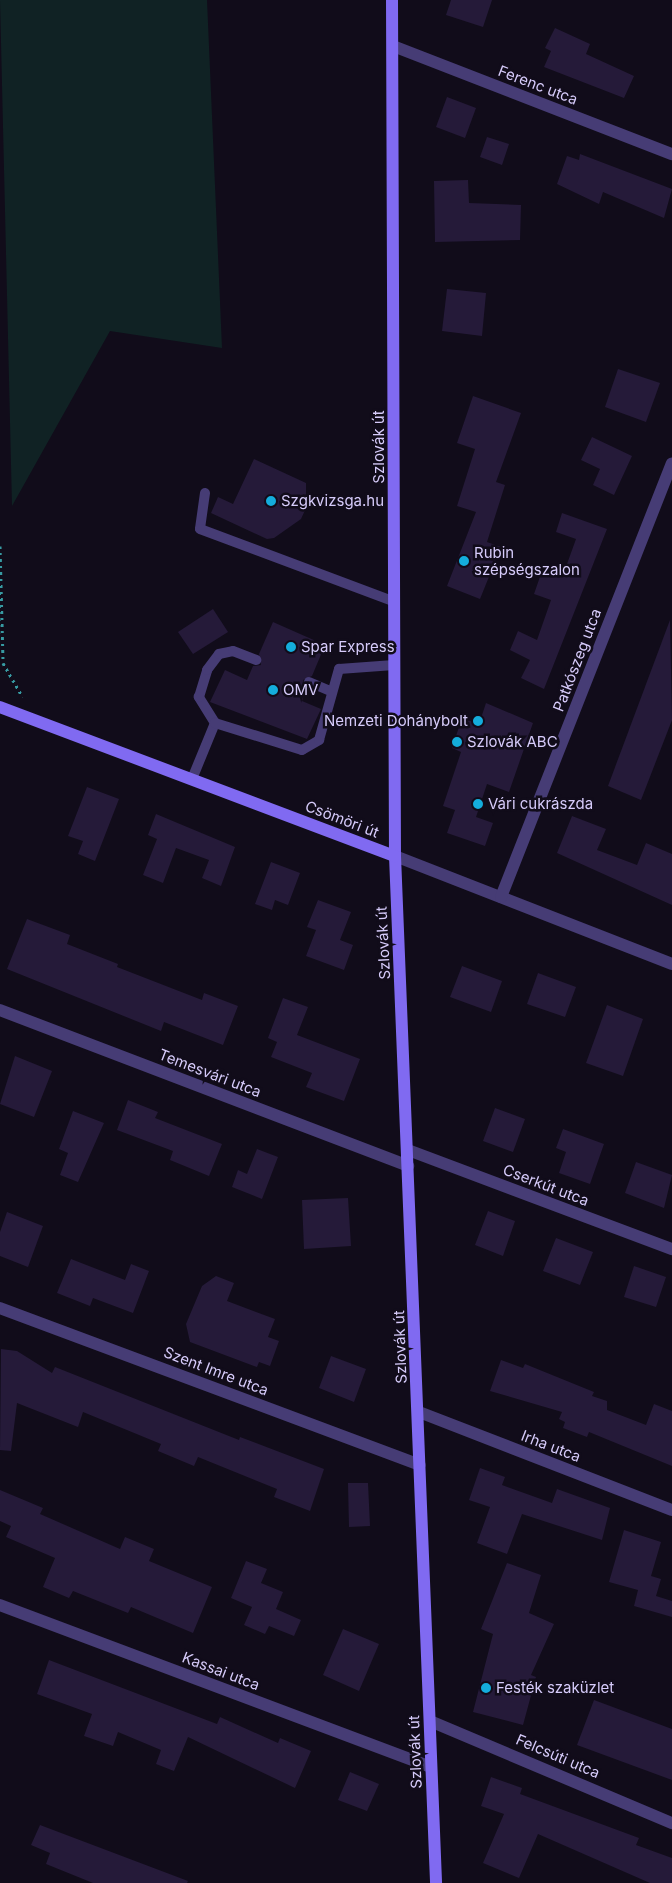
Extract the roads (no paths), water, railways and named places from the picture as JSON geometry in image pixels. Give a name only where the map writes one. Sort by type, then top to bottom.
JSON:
[{"type":"main road","name":"Szlovák út","points":[[392,0],[395,856],[419,1412],[436,1883]]},
{"type":"main road","name":"Csömöri út","points":[[0,708],[395,856]]},
{"type":"street","name":"Ferenc utca","points":[[393,46],[672,154]]},
{"type":"street","name":"Patkószeg utca","points":[[501,897],[672,463]]},
{"type":"street","name":"Csömöri út","points":[[395,856],[672,964]]},
{"type":"street","name":"Temesvári utca","points":[[0,1010],[408,1166]]},
{"type":"street","name":"Cserkút utca","points":[[408,1150],[672,1249]]},
{"type":"street","name":"Szent Imre utca","points":[[0,1308],[420,1465]]},
{"type":"street","name":"Irha utca","points":[[419,1412],[672,1510]]},
{"type":"street","name":"Kassai utca","points":[[0,1605],[431,1767]]},
{"type":"street","name":"Felcsúti utca","points":[[430,1721],[672,1823]]},
{"type":"lane","points":[[206,493],[200,529],[395,602]]},
{"type":"lane","points":[[256,660],[233,651],[218,654],[207,670],[199,696],[215,724],[302,750],[318,740],[339,669],[394,665]]},
{"type":"lane","points":[[309,682],[332,692]]},
{"type":"lane","points":[[192,779],[215,724]]},
{"type":"place","name":"Szgkvizsga.hu","points":[[271,501]]},
{"type":"place","name":"Rubin szépségszalon","points":[[464,561]]},
{"type":"place","name":"Spar Express","points":[[291,647]]},
{"type":"place","name":"OMV","points":[[273,690]]},
{"type":"place","name":"Nemzeti Dohánybolt","points":[[478,721]]},
{"type":"place","name":"Szlovák ABC","points":[[457,742]]},
{"type":"place","name":"Vári cukrászda","points":[[478,804]]},
{"type":"place","name":"Festék szaküzlet","points":[[486,1688]]}]
